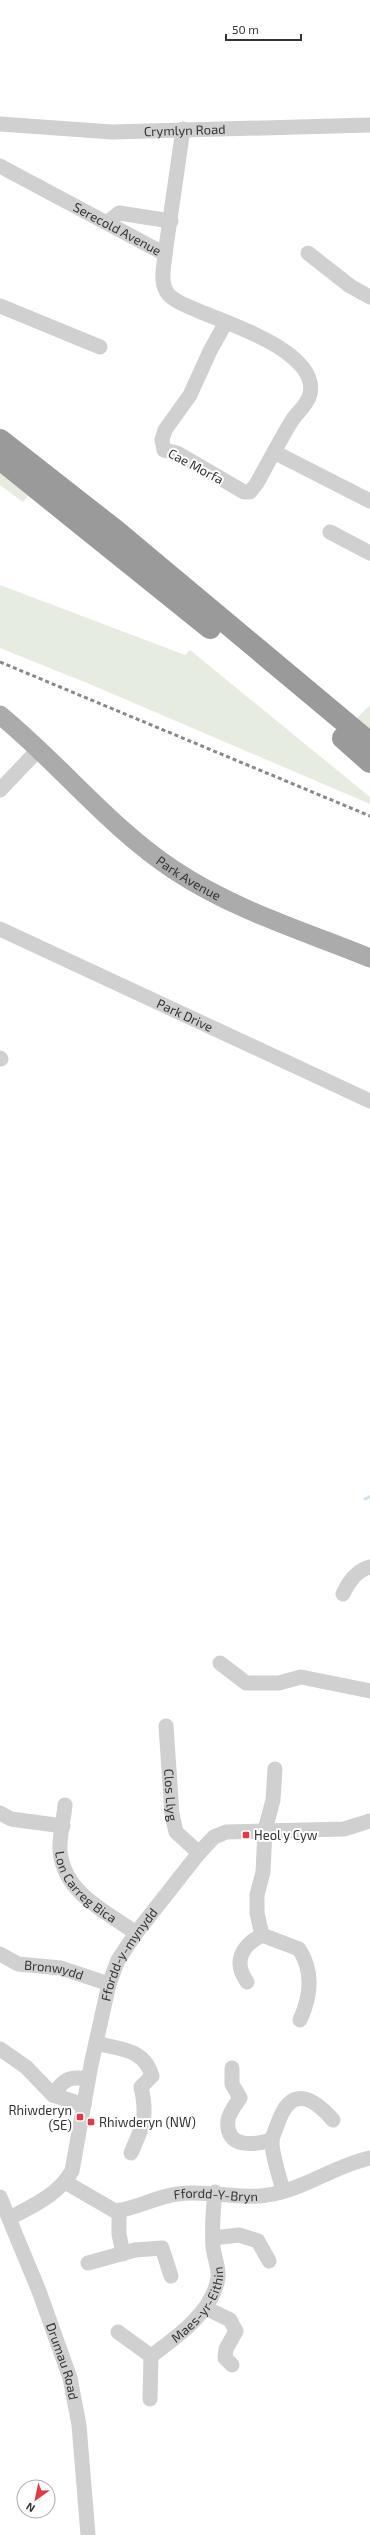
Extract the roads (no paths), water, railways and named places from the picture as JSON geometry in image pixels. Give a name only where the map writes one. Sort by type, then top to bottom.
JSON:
[{"type":"highway","points":[[0,440],[115,530],[370,743]]},
{"type":"highway","points":[[0,459],[101,538],[370,762]]},
{"type":"main road","name":"Park Avenue","points":[[0,715],[39,750],[82,793],[173,870],[221,898],[370,958]]},
{"type":"street","name":"Crymlyn Road","points":[[0,124],[112,132],[370,125]]},
{"type":"street","name":"Serecold Avenue","points":[[0,166],[108,222],[165,254],[171,221],[183,129]]},
{"type":"street","points":[[108,222],[119,214],[171,221]]},
{"type":"street","points":[[308,253],[350,286],[370,297]]},
{"type":"street","name":"Cae Morfa","points":[[165,254],[162,279],[168,295],[180,303],[226,322],[295,358],[304,368],[311,382],[310,395],[304,407],[293,420],[257,483],[250,492],[244,492],[177,453],[164,450],[162,440],[165,430],[190,395],[210,350],[226,322]]},
{"type":"street","points":[[0,306],[100,348]]},
{"type":"street","points":[[274,452],[370,502]]},
{"type":"street","points":[[330,532],[368,548]]},
{"type":"street","points":[[0,790],[39,750]]},
{"type":"street","name":"Park Drive","points":[[0,929],[370,1101]]},
{"type":"street","points":[[343,1594],[348,1584],[358,1574],[370,1567]]},
{"type":"street","points":[[220,1663],[246,1683],[278,1682],[301,1677],[370,1691]]},
{"type":"street","name":"Clos Llyg","points":[[166,1726],[172,1814],[176,1832],[199,1854]]},
{"type":"street","points":[[262,1935],[257,1913],[257,1894],[263,1872],[264,1830],[273,1800],[275,1769]]},
{"type":"street","name":"Lon Carreg Bica","points":[[65,1804],[60,1850],[65,1874],[82,1896],[136,1933]]},
{"type":"street","name":"Lon Carreg Bica","points":[[0,1813],[11,1819],[63,1826]]},
{"type":"street","name":"Ffordd-y-mynydd","points":[[10,2218],[47,2198],[66,2182],[72,2171],[88,2079],[109,1984],[118,1960],[136,1933],[214,1837],[226,1832],[344,1828],[370,1821]]},
{"type":"street","points":[[248,1982],[239,1971],[240,1959],[246,1948],[262,1935]]},
{"type":"street","points":[[262,1935],[299,1949],[304,1957],[309,1973],[310,1987],[307,2004],[300,2020]]},
{"type":"street","name":"Bronwydd","points":[[0,1954],[18,1964],[61,1968],[109,1984]]},
{"type":"street","points":[[96,2043],[135,2053],[148,2062],[152,2076],[141,2087],[146,2108],[142,2128],[131,2154]]},
{"type":"street","points":[[0,2049],[26,2067],[53,2095],[84,2105]]},
{"type":"street","points":[[232,2068],[232,2084],[240,2098],[228,2120],[231,2136],[239,2143],[251,2144],[272,2140]]},
{"type":"street","points":[[53,2095],[65,2081],[74,2076],[88,2079]]},
{"type":"street","points":[[283,2192],[272,2140],[282,2110],[293,2100],[302,2098],[320,2105],[333,2120]]},
{"type":"street","name":"Ffordd-Y-Bryn","points":[[119,2210],[177,2194],[215,2192],[255,2197],[283,2192],[352,2162],[370,2158]]},
{"type":"street","points":[[66,2182],[106,2207],[119,2210],[119,2234],[123,2254]]},
{"type":"street","name":"Maes-yr-Eithin","points":[[151,2356],[170,2342],[206,2308],[215,2291],[218,2275],[213,2238],[215,2192]]},
{"type":"street","name":"Drumau Road","points":[[0,2197],[10,2218],[70,2378],[78,2425],[88,2535]]},
{"type":"street","points":[[213,2238],[239,2235],[258,2241],[269,2261]]},
{"type":"street","points":[[88,2263],[135,2250],[162,2248],[171,2276]]},
{"type":"street","points":[[206,2308],[230,2320],[236,2332],[226,2349],[225,2358],[232,2365]]},
{"type":"street","points":[[118,2332],[151,2356],[150,2399]]},
{"type":"waterway","points":[[365,1499],[370,1497]]},
{"type":"railway","points":[[0,662],[370,816]]},
{"type":"place","name":"Heol y Cyw","points":[[246,1835]]},
{"type":"place","name":"Rhiwderyn (SE)","points":[[80,2117]]},
{"type":"place","name":"Rhiwderyn (NW)","points":[[91,2122]]}]
